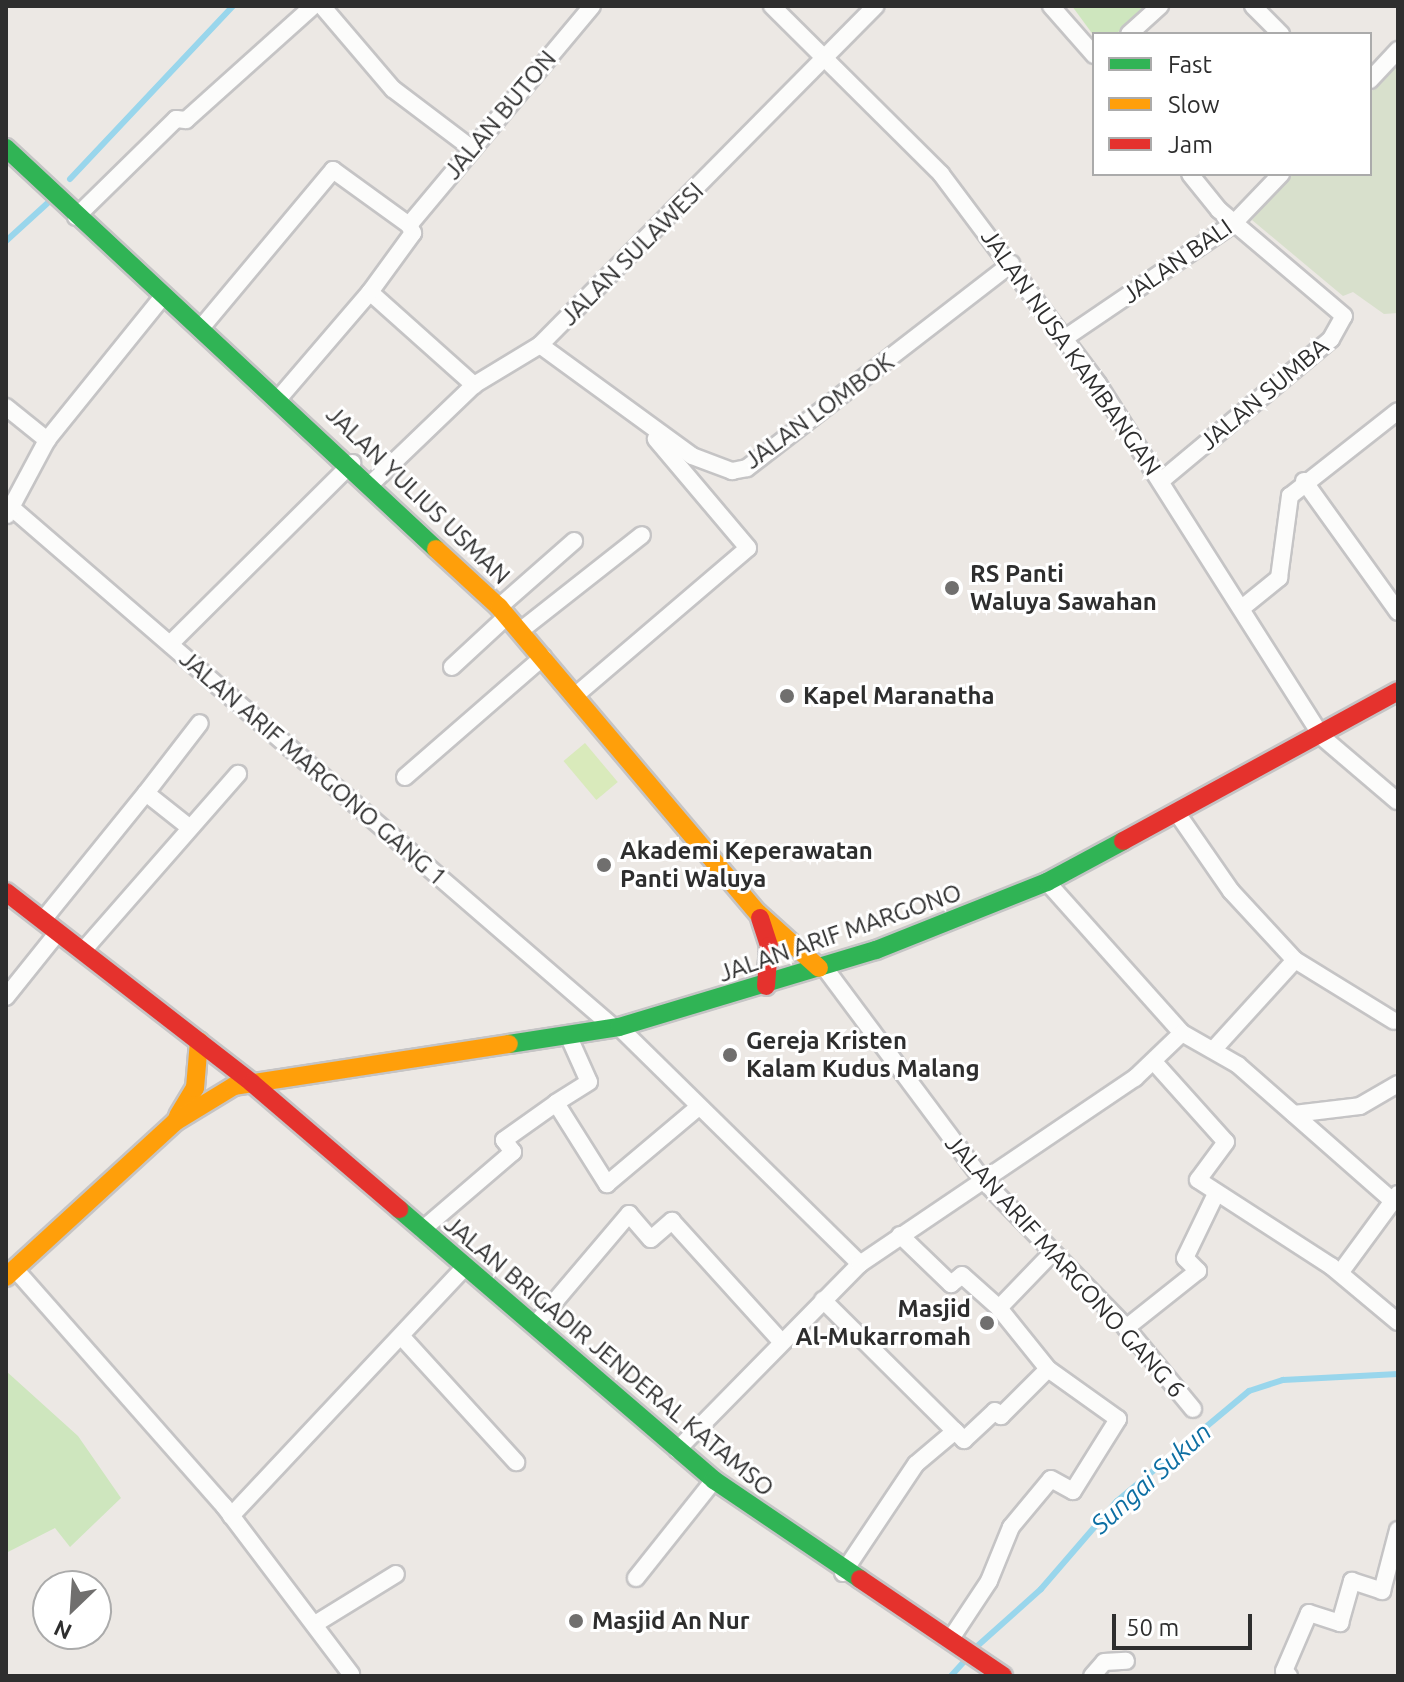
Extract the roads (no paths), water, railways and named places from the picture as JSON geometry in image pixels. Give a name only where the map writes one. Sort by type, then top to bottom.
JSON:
[{"type":"main road","name":"JALAN YULIUS USMAN","points":[[6,148],[76,217],[373,482],[509,618],[758,913],[822,968]]},
{"type":"main road","name":"JALAN ARIF MARGONO","points":[[175,1122],[252,1083],[616,1027],[822,968],[1047,882],[1321,736],[1398,691]]},
{"type":"main road","name":"JALAN BRIGADIR JENDERAL KATAMSO","points":[[6,892],[252,1083],[714,1480],[843,1573],[1003,1676]]},
{"type":"main road","name":"JALAN YULIUS USMAN","points":[[758,913],[769,946],[766,986]]},
{"type":"main road","points":[[11,1273],[175,1122],[195,1088],[199,1041]]},
{"type":"street","points":[[76,217],[176,119],[186,120],[313,6]]},
{"type":"street","points":[[322,6],[393,89],[471,148]]},
{"type":"street","name":"JALAN BUTON","points":[[370,292],[413,233],[409,225],[592,6]]},
{"type":"street","name":"JALAN NUSA KAMBANGAN","points":[[772,6],[829,57],[933,165],[1011,264],[1162,480],[1321,736],[1397,801]]},
{"type":"street","name":"JALAN SULAWESI","points":[[373,482],[474,385],[540,345],[829,57],[875,6]]},
{"type":"street","points":[[1131,32],[1160,6]]},
{"type":"street","points":[[1253,6],[1279,32]]},
{"type":"street","points":[[1056,8],[1092,53]]},
{"type":"street","points":[[1372,78],[1398,50]]},
{"type":"street","points":[[201,328],[333,170],[409,225]]},
{"type":"street","name":"JALAN SUMBA","points":[[1162,480],[1342,323],[1339,306],[1234,223],[1192,176]]},
{"type":"street","name":"JALAN BALI","points":[[1065,338],[1234,223],[1279,176]]},
{"type":"street","name":"JALAN LOMBOK","points":[[540,345],[712,468],[747,468],[1011,264]]},
{"type":"street","points":[[280,397],[370,292],[474,385]]},
{"type":"street","points":[[9,512],[47,440],[164,295]]},
{"type":"street","points":[[6,407],[47,440]]},
{"type":"street","points":[[1242,608],[1279,578],[1283,524],[1290,496],[1304,481],[1398,411]]},
{"type":"street","points":[[576,695],[748,548],[696,483],[632,413]]},
{"type":"street","points":[[170,644],[352,463]]},
{"type":"street","points":[[696,483],[712,468]]},
{"type":"street","points":[[1304,481],[1398,612]]},
{"type":"street","name":"JALAN ARIF MARGONO GANG 1","points":[[9,512],[170,644],[616,1027],[696,1109],[860,1264]]},
{"type":"street","points":[[452,667],[509,618],[642,535]]},
{"type":"street","points":[[509,618],[574,541]]},
{"type":"street","points":[[405,777],[543,657]]},
{"type":"street","points":[[43,920],[200,723]]},
{"type":"street","points":[[82,952],[238,774]]},
{"type":"street","points":[[146,793],[190,828]]},
{"type":"street","points":[[1177,813],[1231,891],[1295,960],[1394,1021]]},
{"type":"street","points":[[1047,882],[1182,1033],[1214,1049],[1396,1197],[1340,1273]]},
{"type":"street","points":[[6,997],[58,932]]},
{"type":"street","points":[[1214,1049],[1295,960]]},
{"type":"street","name":"JALAN ARIF MARGONO GANG 6","points":[[822,968],[981,1178],[1050,1255],[1126,1328],[1193,1409]]},
{"type":"street","points":[[677,1450],[860,1264],[981,1178],[1155,1063],[1182,1033]]},
{"type":"street","points":[[422,1230],[513,1152],[504,1140],[589,1082],[568,1035]]},
{"type":"street","points":[[1155,1063],[1226,1142],[1198,1180],[1340,1273],[1398,1322]]},
{"type":"street","points":[[1294,1114],[1360,1106],[1398,1084]]},
{"type":"street","points":[[556,1103],[607,1184],[696,1109]]},
{"type":"street","points":[[1126,1328],[1198,1271],[1185,1258],[1216,1194]]},
{"type":"street","points":[[534,1326],[629,1214],[651,1239],[672,1221],[781,1341]]},
{"type":"street","points":[[900,1235],[951,1284],[962,1275],[999,1308],[1048,1369],[1118,1419],[1073,1491],[1051,1479],[1011,1527],[989,1581],[952,1641]]},
{"type":"street","points":[[999,1308],[1050,1255]]},
{"type":"street","points":[[228,1511],[465,1267]]},
{"type":"street","points":[[11,1273],[228,1511],[351,1674]]},
{"type":"street","points":[[823,1300],[964,1440],[995,1411],[1001,1416],[1048,1369]]},
{"type":"street","points":[[401,1336],[516,1462]]},
{"type":"street","points":[[843,1573],[916,1464],[955,1431]]},
{"type":"street","points":[[636,1578],[714,1480]]},
{"type":"street","points":[[1289,1676],[1284,1671],[1309,1613],[1340,1623],[1352,1581],[1390,1593],[1398,1530]]},
{"type":"street","points":[[315,1624],[396,1574]]},
{"type":"street","points":[[1092,1676],[1104,1662],[1126,1661]]},
{"type":"waterway","points":[[70,179],[233,6]]},
{"type":"waterway","points":[[6,241],[52,199]]},
{"type":"waterway","name":"Sungai Sukun","points":[[974,1649],[1041,1589],[1117,1501],[1249,1391],[1283,1380],[1398,1374]]},
{"type":"waterway","name":"Sungai Sukun","points":[[951,1676],[967,1658]]},
{"type":"place","name":"RS Panti Waluya Sawahan","points":[[952,588]]},
{"type":"place","name":"Kapel Maranatha","points":[[787,696]]},
{"type":"place","name":"Akademi Keperawatan Panti Waluya","points":[[604,865]]},
{"type":"place","name":"Gereja Kristen Kalam Kudus Malang","points":[[730,1055]]},
{"type":"place","name":"Masjid Al-Mukarromah","points":[[987,1323]]},
{"type":"place","name":"Masjid An Nur","points":[[576,1621]]}]
